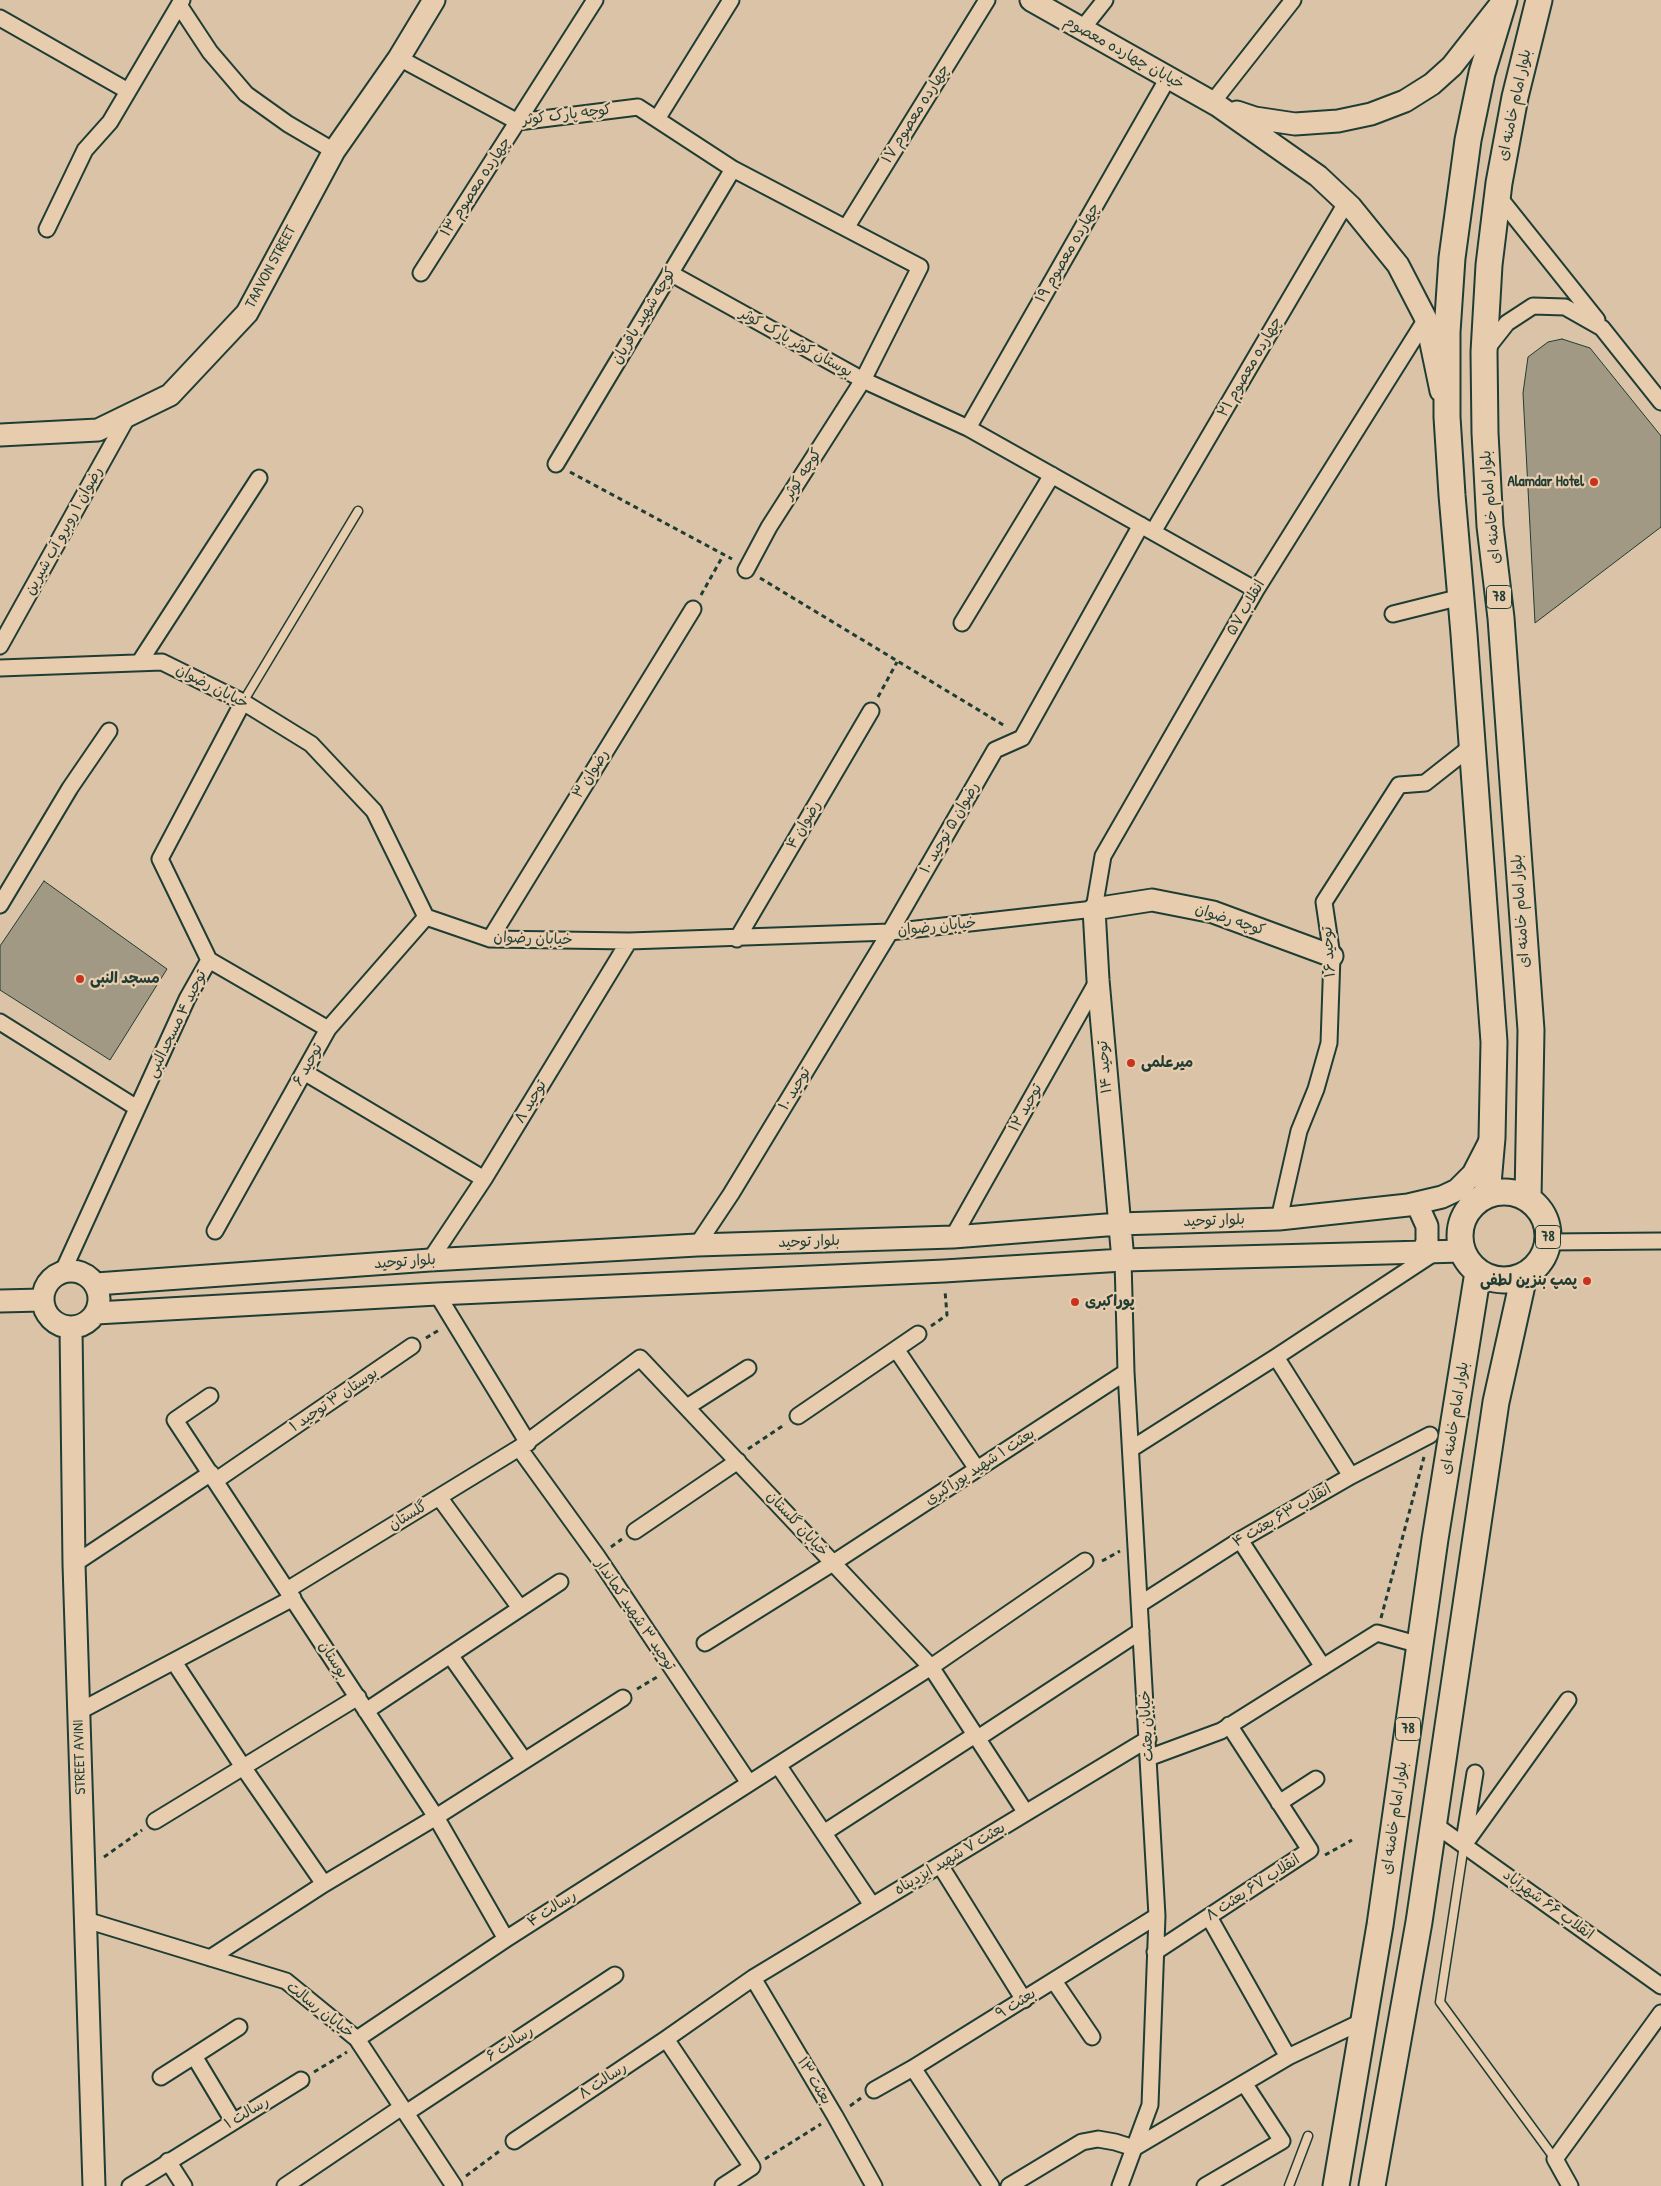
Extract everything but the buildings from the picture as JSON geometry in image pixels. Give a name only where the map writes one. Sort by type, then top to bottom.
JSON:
[{"type":"main road","points":[[1487,1195],[1492,1138],[1494,1042],[1447,417],[1447,332],[1452,258],[1470,130],[1482,73],[1504,0]]},
{"type":"main road","name":"بلوار امام خامنه ای","points":[[1528,1199],[1531,1126],[1530,1030],[1501,618],[1490,526],[1485,433],[1484,352],[1489,265],[1498,196],[1515,97],[1539,0]]},
{"type":"main road","points":[[1475,781],[1487,795],[1497,794],[1511,772]]},
{"type":"main road","points":[[1486,932],[1493,911],[1506,910],[1522,926]]},
{"type":"main road","points":[[1524,1276],[1512,1280],[1500,1280],[1488,1278],[1478,1272],[1467,1262],[1462,1251],[1459,1235],[1462,1221],[1469,1209],[1487,1195],[1508,1192],[1528,1199]]},
{"type":"main road","name":"78","points":[[1524,1276],[1537,1266],[1548,1242],[1548,1232],[1542,1213],[1528,1199]]},
{"type":"main road","name":"بلوار امام خامنه ای","points":[[1336,2186],[1365,2020],[1420,1645],[1478,1272]]},
{"type":"main road","points":[[1372,2186],[1419,1922],[1496,1402],[1524,1276]]},
{"type":"street","name":"TAAVON STREET","points":[[0,435],[98,430],[170,395],[247,312],[334,151],[399,58],[434,0]]},
{"type":"street","name":"چهارده معصوم ۱۳","points":[[422,273],[595,0]]},
{"type":"street","points":[[657,119],[731,0]]},
{"type":"street","name":"چهارده معصوم ۱۷","points":[[846,228],[987,0]]},
{"type":"street","name":"خیابان چهارده معصوم","points":[[1031,0],[1215,104]]},
{"type":"street","points":[[1082,29],[1105,0]]},
{"type":"street","points":[[1215,104],[1293,0]]},
{"type":"street","points":[[1215,104],[1256,118],[1295,124],[1338,121],[1371,114],[1405,102],[1432,84],[1452,66],[1504,0]]},
{"type":"street","points":[[47,228],[84,150],[110,122],[181,2],[210,52],[246,94],[288,124],[334,151]]},
{"type":"street","points":[[0,18],[128,91]]},
{"type":"street","name":"کوچه پارک کوثر","points":[[399,58],[518,122],[638,106],[733,169]]},
{"type":"street","name":"چهارده معصوم ۱۹","points":[[968,428],[1168,78]]},
{"type":"street","points":[[1215,104],[1318,176],[1377,237],[1398,265],[1426,319],[1428,339],[1447,417]]},
{"type":"street","name":"بوستان کوثر پارک کوثر","points":[[670,273],[863,380],[920,267],[733,169]]},
{"type":"street","name":"کوچه شهید باقریان","points":[[556,464],[733,169]]},
{"type":"street","points":[[1498,196],[1661,402]]},
{"type":"street","name":"چهارده معصوم ۲۱","points":[[1022,738],[1346,203]]},
{"type":"street","points":[[1484,352],[1507,323],[1533,306],[1565,307],[1602,328]]},
{"type":"street","name":"انقلاب ۵۷","points":[[1094,909],[1103,856],[1256,590],[1426,319]]},
{"type":"street","points":[[863,380],[968,428],[1256,590]]},
{"type":"street","name":"کوچه کوثر","points":[[746,570],[769,527],[863,380]]},
{"type":"street","name":"رضوان ۱ روبرو آب شیرین","points":[[0,646],[128,416]]},
{"type":"street","points":[[962,623],[1052,475]]},
{"type":"street","points":[[139,663],[259,478]]},
{"type":"street","points":[[1393,614],[1461,597]]},
{"type":"street","name":"رضوان ۳","points":[[490,939],[693,609]]},
{"type":"street","name":"خیابان رضوان","points":[[0,668],[162,662],[243,702],[311,744],[374,811],[426,917],[490,939],[629,941],[737,939],[890,932],[1094,909]]},
{"type":"street","name":"توحید ۴ مسجدالنبی","points":[[63,1271],[187,998],[209,960],[160,859],[243,702]]},
{"type":"street","name":"رضوان ۴","points":[[737,939],[871,711]]},
{"type":"street","points":[[0,905],[70,788],[110,731]]},
{"type":"street","name":"رضوان ۵ توحید ۱۰","points":[[890,932],[995,750],[1022,738]]},
{"type":"street","name":"توحید ۱۶","points":[[1279,1219],[1299,1131],[1316,1089],[1330,1043],[1332,956],[1324,902],[1400,785],[1425,783],[1472,746]]},
{"type":"street","name":"کوچه رضوان","points":[[1094,909],[1152,900],[1213,912],[1332,956]]},
{"type":"street","name":"توحید ۱۴","points":[[1094,909],[1098,980],[1123,1260]]},
{"type":"street","name":"توحید ۶","points":[[215,1231],[328,1029],[426,917]]},
{"type":"street","name":"توحید ۱۰","points":[[697,1245],[731,1194],[890,932]]},
{"type":"street","name":"توحید ۸","points":[[430,1260],[484,1179],[629,941]]},
{"type":"street","points":[[209,960],[328,1029]]},
{"type":"street","name":"توحید ۱۲","points":[[954,1237],[1098,980]]},
{"type":"street","points":[[0,1022],[136,1108]]},
{"type":"street","points":[[304,1072],[484,1179]]},
{"type":"street","name":"بلوار توحید","points":[[96,1284],[430,1260],[697,1245],[954,1237],[1119,1224],[1279,1219],[1417,1204],[1457,1190],[1473,1174],[1492,1138]]},
{"type":"street","points":[[1417,1204],[1428,1226],[1428,1253]]},
{"type":"street","points":[[1548,1242],[1661,1241]]},
{"type":"street","points":[[96,1313],[1123,1260],[1462,1251]]},
{"type":"street","points":[[1131,1449],[1276,1358],[1428,1253]]},
{"type":"street","name":"خیابان بعثت","points":[[1120,2186],[1150,2106],[1157,1916],[1126,1372],[1123,1260]]},
{"type":"street","points":[[63,1271],[82,1272],[96,1284],[100,1299],[96,1313],[85,1324],[71,1327],[57,1323],[46,1314],[42,1300],[48,1282],[63,1271]]},
{"type":"street","points":[[148,1310],[144,1290],[151,1281]]},
{"type":"street","name":"توحید ۳ شهید کماندار","points":[[437,1294],[454,1320],[523,1446],[749,1783]]},
{"type":"street","points":[[0,1301],[42,1300]]},
{"type":"street","name":"STREET AVINI","points":[[71,1327],[74,1564],[94,2186]]},
{"type":"street","points":[[798,1416],[918,1334]]},
{"type":"street","name":"بوستان ۳ توحید ۱","points":[[74,1564],[213,1477],[412,1346]]},
{"type":"street","points":[[896,1349],[977,1469]]},
{"type":"street","name":"خیابان گلستان","points":[[523,1446],[640,1358],[931,1667],[1026,1813]]},
{"type":"street","points":[[1276,1358],[1351,1476]]},
{"type":"street","points":[[686,1407],[748,1368]]},
{"type":"street","name":"بعثت ۱ شهید پوراکبری","points":[[704,1643],[833,1563],[1126,1372]]},
{"type":"street","name":"بوستان","points":[[210,1396],[176,1420],[436,1817],[506,1939]]},
{"type":"street","name":"انقلاب ۶۳ بعثت ۴","points":[[1140,1604],[1240,1540],[1351,1476],[1430,1435]]},
{"type":"street","name":"گلستان","points":[[78,1712],[174,1662],[290,1594],[439,1497],[523,1446]]},
{"type":"street","points":[[635,1531],[736,1459]]},
{"type":"street","points":[[439,1497],[520,1608]]},
{"type":"street","points":[[1240,1540],[1323,1667]]},
{"type":"street","name":"رسالت ۴","points":[[358,2041],[506,1939],[931,1667],[1085,1561]]},
{"type":"street","points":[[366,1710],[560,1582]]},
{"type":"street","points":[[825,1832],[1141,1631]]},
{"type":"street","points":[[1148,1758],[1225,1728],[1378,1633],[1420,1645]]},
{"type":"street","points":[[450,1655],[524,1760]]},
{"type":"street","points":[[174,1662],[243,1768],[324,1884]]},
{"type":"street","points":[[155,1821],[358,1697]]},
{"type":"street","points":[[210,1958],[324,1884],[436,1817],[623,1698]]},
{"type":"street","points":[[1464,1845],[1568,1700]]},
{"type":"street","points":[[1225,1728],[1310,1850]]},
{"type":"street","name":"بعثت ۷ شهید ایزدپناه","points":[[752,1978],[1148,1740]]},
{"type":"street","points":[[778,1765],[825,1832],[872,1905]]},
{"type":"street","points":[[1464,1845],[1475,1773]]},
{"type":"street","points":[[1279,1803],[1316,1779]]},
{"type":"street","name":"انقلاب ۶۶ شهرآباد","points":[[1434,1824],[1661,1986]]},
{"type":"street","name":"انقلاب ۶۷ بعثت ۸","points":[[1156,1952],[1310,1850]]},
{"type":"street","points":[[940,1865],[1024,2000]]},
{"type":"street","name":"بعثت ۹","points":[[874,2090],[1024,2000],[1157,1916]]},
{"type":"street","points":[[1209,1916],[1288,2057]]},
{"type":"street","name":"خیابان رسالت","points":[[86,1920],[286,1982],[358,2041],[404,2110],[450,2185]]},
{"type":"street","name":"رسالت ۶","points":[[285,2186],[615,1974]]},
{"type":"street","name":"رسالت ۸","points":[[514,2141],[666,2039],[752,1978]]},
{"type":"street","name":"بعثت ۱۳","points":[[752,1978],[835,2116],[874,2186]]},
{"type":"street","points":[[1054,1981],[1092,2037]]},
{"type":"street","points":[[1570,2186],[1555,2159],[1661,2014]]},
{"type":"street","points":[[1009,2186],[1082,2142],[1098,2139],[1134,2148],[1288,2057],[1365,2020]]},
{"type":"street","points":[[161,2077],[239,2027]]},
{"type":"street","points":[[666,2039],[752,2167],[723,2186]]},
{"type":"street","points":[[194,2056],[233,2121]]},
{"type":"street","points":[[913,2068],[991,2186]]},
{"type":"street","name":"رسالت ۱","points":[[132,2184],[301,2080]]},
{"type":"street","points":[[1205,2186],[1282,2141],[1244,2083]]},
{"type":"street","points":[[168,2161],[184,2186]]},
{"type":"lane","points":[[243,702],[358,511]]},
{"type":"lane","points":[[1464,1845],[1440,2002],[1555,2159]]},
{"type":"lane","points":[[1289,2186],[1308,2136]]},
{"type":"path","points":[[556,464],[724,554],[746,570],[1022,738]]},
{"type":"path","points":[[693,609],[724,554]]},
{"type":"path","points":[[871,711],[897,662]]},
{"type":"path","points":[[918,1334],[947,1315],[944,1270]]},
{"type":"path","points":[[412,1346],[454,1320]]},
{"type":"path","points":[[736,1459],[798,1416]]},
{"type":"path","points":[[1378,1633],[1430,1435]]},
{"type":"path","points":[[1085,1561],[1092,1566],[1136,1542]]},
{"type":"path","points":[[84,1871],[155,1821]]},
{"type":"path","name":"انقلاب ۶۷ بعثت ۸","points":[[1310,1850],[1322,1858],[1352,1840]]},
{"type":"path","points":[[301,2080],[358,2041]]},
{"type":"path","points":[[752,2167],[874,2090]]},
{"type":"path","points":[[450,2185],[514,2141]]},
{"type":"place","name":"Alamdar Hotel","points":[[1594,482]]},
{"type":"place","name":"مسجد النبی","points":[[80,979]]},
{"type":"place","name":"میرعلمی","points":[[1131,1063]]},
{"type":"place","name":"پمپ بنزین لطفی","points":[[1587,1281]]},
{"type":"place","name":"پوراکبری","points":[[1075,1302]]}]
